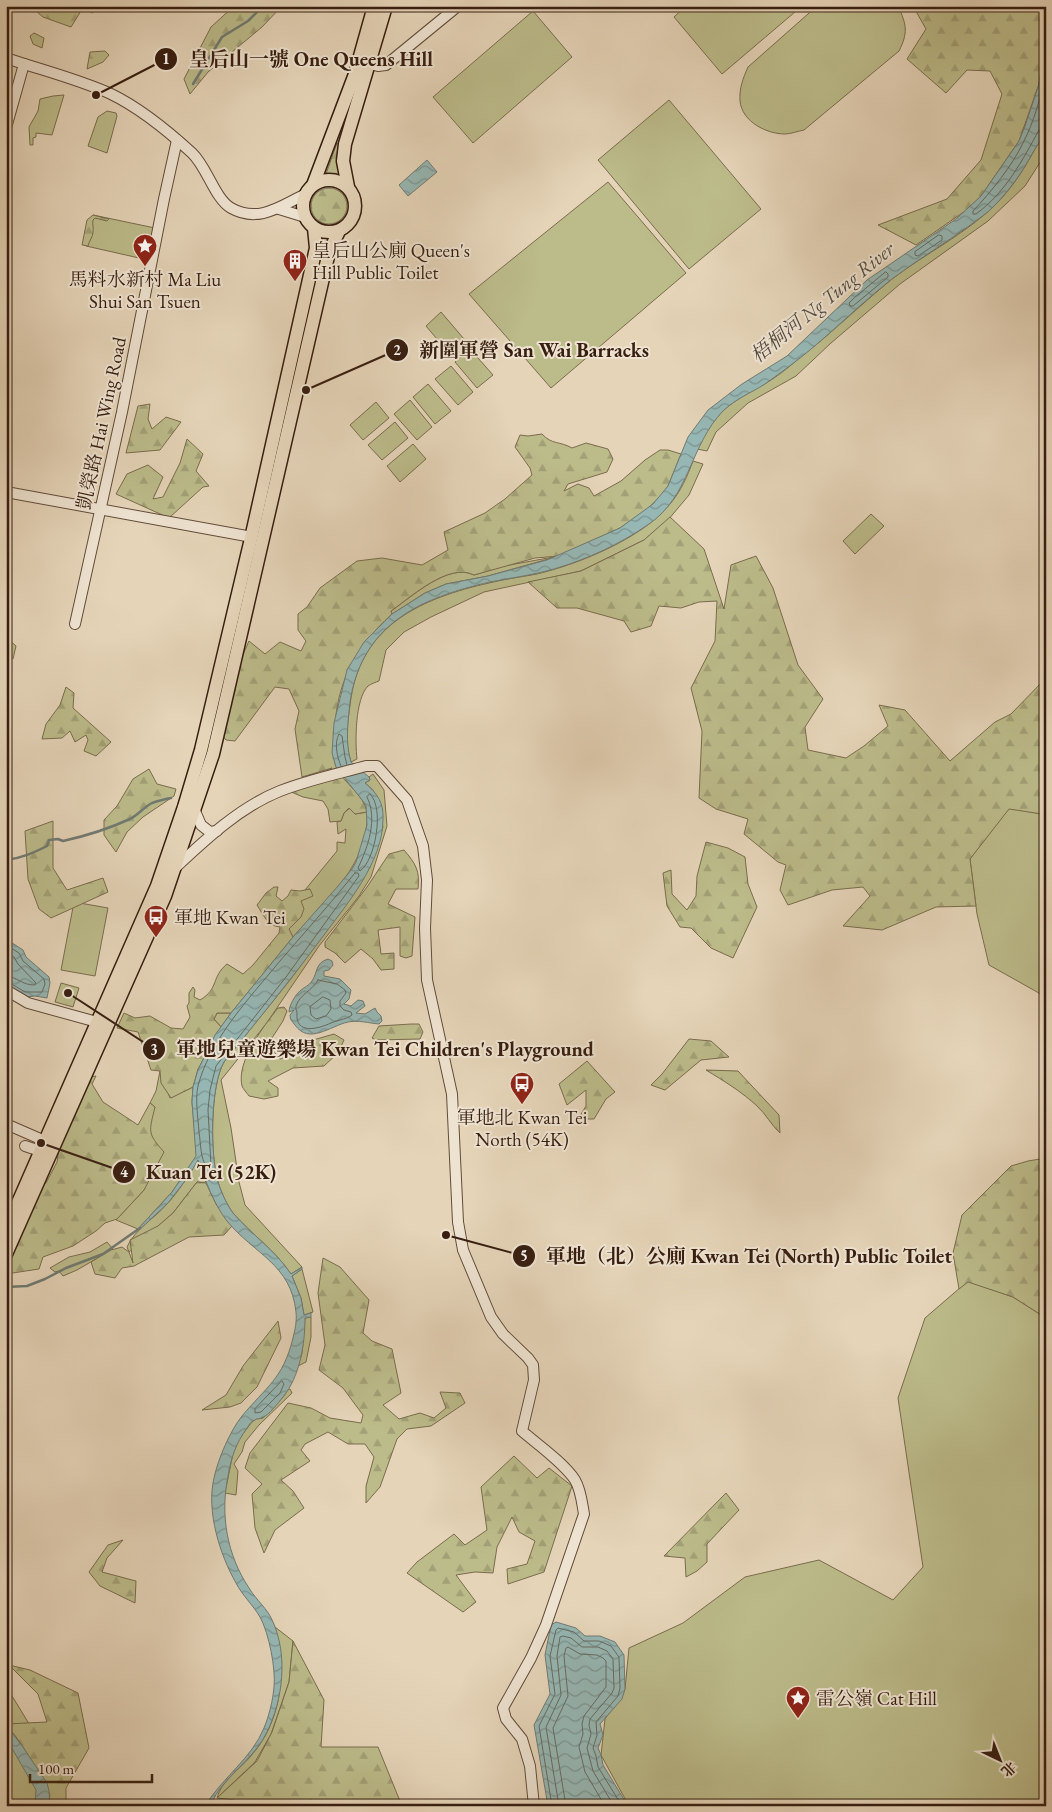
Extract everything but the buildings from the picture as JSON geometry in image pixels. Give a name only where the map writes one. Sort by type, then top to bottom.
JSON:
[{"type":"main road","points":[[6,1230],[157,886],[184,807],[200,750],[252,537],[316,248],[314,228],[305,217],[303,205],[355,74],[374,6]]},
{"type":"main road","points":[[6,1254],[166,896],[213,754],[328,259],[339,231],[349,223],[356,209],[355,198],[348,187],[343,161],[345,144],[386,6]]},
{"type":"main road","points":[[310,190],[321,181],[329,180],[338,181],[348,187]]},
{"type":"main road","points":[[314,228],[327,232],[339,231]]},
{"type":"street","points":[[370,64],[386,65],[458,6]]},
{"type":"street","points":[[6,58],[112,95],[132,106],[177,140],[200,161],[222,199],[231,208],[247,214],[270,212],[279,209],[310,190]]},
{"type":"street","points":[[6,128],[24,64]]},
{"type":"street","name":"凱榮路 Hai Wing Road","points":[[75,624],[122,412],[177,140]]},
{"type":"street","points":[[279,209],[305,217]]},
{"type":"street","points":[[6,492],[252,537]]},
{"type":"street","points":[[175,868],[217,831],[248,808],[271,795],[298,785],[366,766],[377,766],[404,797],[413,814],[423,846],[427,880],[425,928],[427,980],[441,1047],[451,1082],[458,1222],[463,1250],[491,1317],[503,1334],[533,1365],[534,1380],[522,1431],[575,1480],[581,1496],[584,1514],[546,1625],[531,1658],[503,1708],[506,1719],[522,1739],[530,1766],[534,1806]]},
{"type":"street","points":[[195,811],[203,827],[210,832],[217,831]]},
{"type":"street","points":[[6,990],[28,1003],[97,1022]]},
{"type":"street","points":[[6,1124],[43,1146]]},
{"type":"street","points":[[25,1146],[43,1146]]},
{"type":"green space","points":[[30,6],[84,6],[71,27],[43,17]]},
{"type":"green space","points":[[88,6],[118,6],[114,12],[99,8],[92,13],[87,10]]},
{"type":"green space","points":[[234,6],[282,6],[262,27],[208,72],[190,94],[184,79],[211,27]]},
{"type":"green space","points":[[686,6],[802,6],[722,74],[674,17]]},
{"type":"green space","points":[[817,6],[898,6],[905,29],[902,45],[899,51],[804,130],[785,134],[763,129],[750,121],[742,108],[740,92],[746,71],[748,67]]},
{"type":"green space","points":[[913,6],[1046,6],[1046,33],[1039,84],[1019,141],[981,196],[968,209],[916,245],[878,225],[947,199],[981,160],[1002,94],[990,71],[967,70],[946,93],[907,59],[926,29]]},
{"type":"green space","points":[[533,11],[572,57],[473,143],[433,97]]},
{"type":"green space","points":[[34,33],[44,38],[42,48],[33,44],[30,36]]},
{"type":"green space","points":[[105,51],[109,55],[103,62],[87,69],[90,52]]},
{"type":"green space","points":[[64,95],[52,135],[36,133],[36,137],[33,138],[33,145],[30,145],[29,127],[38,111],[40,99]]},
{"type":"green space","points":[[669,100],[761,209],[689,269],[598,160]]},
{"type":"green space","points":[[107,111],[116,113],[117,116],[107,153],[88,146],[98,117]]},
{"type":"green space","points":[[1046,128],[1046,153],[1025,186],[988,221],[900,284],[831,343],[796,376],[748,403],[716,432],[707,451],[697,449],[709,428],[725,409],[781,373],[892,279],[972,225],[996,204],[1018,177]]},
{"type":"green space","points":[[337,143],[340,144],[340,177],[326,174]]},
{"type":"green space","points":[[608,182],[686,273],[551,388],[469,294]]},
{"type":"green space","points":[[329,188],[336,189],[342,193],[346,199],[346,213],[342,219],[336,223],[329,224],[322,223],[316,219],[312,213],[311,206],[312,199],[316,193],[322,189]]},
{"type":"green space","points":[[93,215],[155,228],[148,260],[86,246]]},
{"type":"green space","points":[[93,215],[109,219],[107,221],[95,218],[93,220],[93,234],[88,246],[82,245],[87,220]]},
{"type":"green space","points":[[441,312],[464,339],[448,352],[426,326]]},
{"type":"green space","points":[[470,349],[493,375],[477,388],[455,362]]},
{"type":"green space","points":[[451,366],[473,392],[458,405],[435,379]]},
{"type":"green space","points":[[428,384],[451,411],[435,424],[413,397]]},
{"type":"green space","points":[[410,400],[432,427],[417,440],[394,414]]},
{"type":"green space","points":[[376,402],[389,418],[363,440],[350,425]]},
{"type":"green space","points":[[150,404],[148,419],[152,429],[166,417],[181,422],[160,450],[126,453],[138,406]]},
{"type":"green space","points":[[395,422],[408,438],[382,460],[368,445]]},
{"type":"green space","points":[[542,434],[549,440],[572,448],[586,443],[608,449],[613,459],[607,472],[568,484],[564,491],[578,484],[589,488],[594,496],[621,481],[645,460],[660,450],[681,454],[668,486],[662,495],[645,511],[620,528],[559,556],[535,558],[474,575],[464,572],[453,573],[419,590],[391,611],[392,614],[366,641],[348,671],[342,687],[335,723],[334,756],[336,766],[340,774],[362,800],[367,812],[355,814],[349,808],[344,813],[341,821],[330,822],[328,809],[323,801],[303,797],[289,791],[332,768],[302,777],[295,729],[299,711],[289,689],[275,687],[235,741],[226,740],[220,733],[235,691],[237,668],[249,641],[265,654],[280,642],[301,651],[306,641],[298,630],[298,614],[307,607],[320,588],[357,561],[382,558],[422,565],[448,550],[444,532],[485,513],[505,499],[532,475],[530,468],[515,447],[520,435]]},
{"type":"green space","points":[[187,439],[203,454],[196,471],[209,486],[203,487],[169,518],[116,494],[127,474],[148,465],[163,477],[153,499],[163,497],[180,463]]},
{"type":"green space","points":[[413,444],[426,459],[400,482],[387,466]]},
{"type":"green space","points":[[693,461],[703,464],[689,495],[668,520],[644,540],[581,571],[484,592],[404,632],[386,650],[379,681],[368,686],[364,692],[358,710],[357,759],[351,762],[347,738],[348,722],[357,672],[368,651],[382,633],[399,618],[419,606],[465,589],[554,570],[609,548],[644,528],[670,504],[683,484]]},
{"type":"green space","points":[[871,514],[884,526],[855,554],[843,541]]},
{"type":"green space","points":[[670,517],[704,549],[724,609],[731,565],[756,556],[773,588],[798,665],[823,699],[805,727],[808,750],[846,758],[888,726],[879,705],[905,710],[950,761],[995,722],[1011,714],[1046,678],[1046,817],[1042,814],[1009,809],[970,859],[976,906],[936,907],[882,930],[843,926],[870,896],[863,887],[832,890],[788,905],[780,890],[786,865],[778,862],[744,834],[748,819],[716,809],[699,798],[702,731],[691,688],[715,641],[717,601],[699,602],[681,608],[659,606],[651,626],[631,632],[624,621],[577,608],[557,608],[528,582],[581,571],[644,540]]},
{"type":"green space","points":[[559,556],[488,576],[446,584],[425,593],[392,614],[390,612],[430,583],[453,573],[464,572],[474,575],[504,566]]},
{"type":"green space","points":[[7,638],[16,646],[13,659],[6,657]]},
{"type":"green space","points":[[66,687],[74,693],[73,708],[111,742],[96,756],[84,751],[88,740],[86,735],[75,742],[70,731],[62,738],[42,739],[46,724],[60,705]]},
{"type":"green space","points":[[149,769],[157,784],[176,789],[174,796],[143,817],[127,832],[116,852],[104,835],[104,820],[117,806],[133,779]]},
{"type":"green space","points":[[373,774],[384,790],[387,826],[371,877],[359,896],[319,946],[266,1024],[221,1080],[231,1128],[239,1182],[245,1205],[302,1267],[291,1274],[277,1257],[233,1213],[221,1190],[215,1170],[213,1139],[216,1087],[224,1062],[290,980],[357,888],[370,867],[383,827],[373,790],[365,783],[370,780],[369,777]]},
{"type":"green space","points":[[350,808],[355,814],[367,812],[366,831],[361,848],[343,881],[293,937],[287,926],[310,889],[305,890],[337,851],[337,842],[345,843],[346,829],[338,834],[337,822],[341,821],[344,813]]},
{"type":"green space","points":[[1009,808],[1042,814],[1046,817],[1046,997],[989,965],[977,914],[970,859]]},
{"type":"green space","points":[[53,821],[53,868],[67,890],[103,878],[108,892],[51,918],[39,909],[28,879],[25,831]]},
{"type":"green space","points":[[706,842],[728,848],[745,857],[748,884],[757,907],[733,958],[711,948],[691,928],[680,927],[667,906],[663,873],[671,870],[672,894],[687,910],[696,896],[697,876]]},
{"type":"green space","points":[[404,850],[412,859],[416,868],[418,889],[396,889],[388,904],[415,917],[412,956],[406,958],[400,956],[400,927],[378,930],[381,954],[394,953],[394,969],[381,970],[373,959],[361,949],[345,963],[335,953],[325,947],[325,942],[367,887],[389,854]]},
{"type":"green space","points":[[274,887],[278,887],[276,896],[282,901],[291,890],[310,889],[313,896],[301,901],[304,909],[301,917],[289,929],[293,937],[231,1013],[217,1013],[214,1019],[221,1027],[198,1069],[193,1087],[171,1098],[161,1083],[160,1071],[151,1070],[138,1032],[117,1028],[124,1013],[135,1018],[150,1016],[171,1028],[183,1029],[190,1017],[187,1006],[189,1003],[189,993],[193,987],[195,990],[194,997],[200,1000],[210,992],[222,969],[227,964],[243,974],[253,965],[279,933],[280,927],[269,922],[257,905],[266,893]]},
{"type":"green space","points":[[74,902],[108,908],[95,976],[61,970]]},
{"type":"green space","points":[[61,983],[79,988],[73,1007],[55,1002]]},
{"type":"green space","points":[[284,1007],[287,1011],[283,1021],[268,1044],[280,1059],[293,1053],[306,1042],[334,1034],[344,1040],[338,1053],[324,1066],[293,1068],[268,1081],[278,1088],[278,1096],[264,1099],[249,1096],[242,1086],[241,1076],[247,1055],[252,1044],[272,1015],[278,1008]]},
{"type":"green space","points":[[217,1013],[231,1013],[221,1027],[214,1019]]},
{"type":"green space","points":[[419,1024],[423,1032],[420,1039],[376,1040],[372,1038],[379,1026]]},
{"type":"green space","points":[[689,1039],[711,1041],[729,1057],[701,1060],[665,1090],[651,1085],[662,1074]]},
{"type":"green space","points":[[587,1061],[615,1092],[606,1099],[594,1119],[578,1119],[586,1106],[586,1090],[567,1105],[559,1084]]},
{"type":"green space","points":[[706,1070],[738,1071],[779,1115],[780,1133],[751,1101]]},
{"type":"green space","points":[[160,1071],[170,1098],[193,1087],[192,1102],[197,1156],[172,1192],[138,1229],[116,1220],[144,1190],[152,1138],[147,1128],[155,1107],[150,1103],[156,1091]]},
{"type":"green space","points":[[96,1076],[92,1084],[103,1102],[138,1125],[150,1103],[155,1107],[151,1122],[151,1132],[164,1152],[144,1190],[117,1219],[105,1223],[73,1246],[43,1257],[39,1269],[6,1274],[6,1260],[41,1185],[46,1183],[57,1162],[59,1148],[90,1077]]},
{"type":"green space","points":[[1046,1158],[1046,1318],[1013,1297],[968,1282],[959,1289],[953,1253],[962,1215],[1011,1166]]},
{"type":"green space","points":[[198,1159],[206,1183],[197,1182],[173,1213],[129,1252],[127,1247],[130,1241],[171,1199],[184,1183]]},
{"type":"green space","points":[[197,1182],[206,1183],[216,1204],[232,1226],[224,1235],[189,1237],[134,1266],[122,1268],[115,1278],[95,1274],[91,1262],[111,1250],[122,1247],[129,1252],[133,1263],[130,1240],[158,1226],[173,1213]]},
{"type":"green space","points":[[107,1242],[113,1249],[77,1270],[63,1276],[59,1271],[55,1272],[50,1268],[69,1257],[90,1252]]},
{"type":"green space","points":[[323,1258],[340,1267],[369,1300],[363,1333],[372,1341],[392,1349],[401,1393],[383,1405],[399,1419],[420,1413],[434,1418],[446,1408],[440,1392],[460,1393],[465,1403],[431,1426],[407,1429],[397,1439],[380,1487],[366,1503],[366,1486],[374,1457],[365,1444],[348,1444],[328,1432],[305,1444],[301,1450],[310,1461],[281,1480],[293,1491],[304,1508],[275,1530],[264,1553],[255,1528],[252,1494],[262,1484],[245,1468],[250,1453],[288,1403],[311,1408],[330,1418],[361,1423],[363,1415],[343,1388],[319,1370],[325,1345],[318,1293]]},
{"type":"green space","points":[[302,1269],[313,1312],[304,1315],[301,1298],[292,1276]]},
{"type":"green space","points":[[968,1281],[1013,1297],[1046,1318],[1046,1806],[629,1806],[601,1755],[605,1719],[625,1689],[629,1648],[683,1623],[745,1577],[819,1560],[893,1600],[923,1567],[898,1398],[925,1318]]},
{"type":"green space","points":[[311,1317],[311,1337],[306,1362],[298,1366],[302,1353],[305,1318]]},
{"type":"green space","points":[[278,1321],[281,1338],[257,1387],[241,1403],[230,1407],[202,1410],[226,1395],[243,1366]]},
{"type":"green space","points":[[290,1389],[292,1393],[259,1425],[245,1442],[242,1452],[234,1464],[238,1471],[236,1495],[225,1493],[233,1453],[239,1439],[252,1422],[263,1418],[284,1396],[287,1390]]},
{"type":"green space","points":[[514,1456],[537,1478],[549,1468],[572,1486],[544,1572],[508,1584],[507,1569],[527,1564],[535,1541],[519,1532],[512,1517],[497,1547],[493,1573],[475,1572],[456,1575],[476,1602],[463,1612],[407,1573],[417,1562],[454,1534],[465,1545],[487,1530],[481,1487]]},
{"type":"green space","points":[[726,1493],[739,1510],[707,1544],[707,1562],[697,1571],[686,1577],[685,1558],[664,1556]]},
{"type":"green space","points":[[123,1540],[107,1558],[102,1572],[136,1581],[135,1603],[100,1586],[89,1572],[108,1545]]},
{"type":"green space","points":[[275,1627],[293,1641],[289,1682],[271,1734],[255,1762],[217,1798],[226,1781],[261,1743],[275,1712],[281,1678],[281,1661]]},
{"type":"green space","points":[[293,1641],[324,1700],[321,1747],[378,1747],[402,1806],[315,1806],[312,1800],[285,1803],[285,1806],[234,1806],[235,1800],[217,1798],[257,1761],[272,1732],[289,1682]]},
{"type":"green space","points":[[9,1665],[30,1670],[78,1693],[89,1748],[66,1788],[66,1806],[50,1806],[50,1799],[44,1782],[14,1734],[6,1725],[47,1722],[38,1694]]},
{"type":"green space","points":[[6,1686],[34,1732],[51,1797],[51,1806],[6,1806]]},
{"type":"water","points":[[1046,33],[1046,127],[1039,142],[1010,188],[986,213],[892,279],[801,358],[723,411],[703,439],[682,485],[663,512],[649,524],[627,538],[579,561],[530,575],[464,589],[418,606],[398,619],[381,634],[367,653],[357,675],[350,702],[348,740],[351,762],[369,777],[370,780],[365,783],[381,803],[383,819],[377,852],[352,898],[224,1062],[216,1087],[213,1138],[215,1170],[221,1190],[233,1213],[277,1257],[291,1274],[302,1267],[292,1276],[301,1298],[304,1315],[311,1313],[311,1317],[305,1318],[303,1349],[294,1379],[289,1389],[273,1409],[265,1416],[249,1424],[232,1457],[226,1491],[225,1520],[235,1562],[249,1588],[271,1617],[278,1635],[281,1649],[282,1677],[277,1706],[263,1740],[220,1789],[210,1806],[205,1806],[259,1739],[269,1713],[273,1697],[274,1680],[271,1652],[263,1624],[236,1583],[220,1546],[213,1518],[212,1491],[214,1478],[221,1454],[233,1429],[242,1416],[273,1382],[284,1363],[294,1335],[296,1312],[293,1296],[287,1282],[279,1271],[222,1214],[210,1192],[198,1160],[188,1177],[168,1203],[138,1229],[172,1192],[196,1156],[192,1102],[193,1087],[198,1070],[215,1035],[356,862],[367,825],[366,805],[336,767],[332,753],[334,723],[347,670],[364,642],[392,614],[425,593],[446,584],[488,576],[547,560],[620,528],[653,504],[668,486],[688,437],[708,410],[742,384],[787,356],[867,280],[956,219],[981,196],[1019,141],[1025,126],[1039,84]]},
{"type":"water","points":[[427,160],[437,172],[408,196],[399,185]]},
{"type":"water","points":[[6,939],[23,950],[26,957],[49,977],[50,983],[47,998],[25,997],[6,986]]},
{"type":"water","points":[[328,959],[332,961],[333,965],[329,970],[324,971],[324,976],[340,979],[351,990],[349,999],[344,1004],[351,1006],[358,1000],[363,1001],[365,1006],[356,1013],[365,1014],[375,1008],[381,1016],[382,1021],[379,1024],[360,1021],[348,1022],[320,1032],[307,1034],[301,1031],[292,1021],[290,1015],[294,1010],[289,1012],[293,1001],[298,993],[311,983],[321,963]]},
{"type":"water","points":[[556,1622],[576,1628],[585,1636],[600,1636],[615,1642],[624,1655],[625,1689],[622,1699],[600,1724],[603,1735],[598,1748],[603,1765],[628,1806],[548,1806],[534,1725],[550,1694],[545,1655],[551,1625]]},
{"type":"water","points":[[6,1725],[47,1783],[50,1806],[35,1806],[36,1790],[6,1738]]},
{"type":"waterway","points":[[193,84],[222,37],[248,21],[263,6]]},
{"type":"waterway","points":[[6,860],[22,857],[37,851],[47,846],[49,840],[58,839],[63,841],[113,826],[133,817],[152,803],[171,798]]},
{"type":"waterway","points":[[6,1287],[27,1286],[103,1254],[140,1228]]},
{"type":"place","name":"皇后山一號 One Queens Hill","points":[[96,95]]},
{"type":"place","name":"馬料水新村 Ma Liu Shui San Tsuen","points":[[145,267]]},
{"type":"place","name":"皇后山公廁 Queen's Hill Public Toilet","points":[[295,282]]},
{"type":"place","name":"新圍軍營 San Wai Barracks","points":[[306,390]]},
{"type":"place","name":"軍地 Kwan Tei","points":[[156,938]]},
{"type":"place","name":"軍地兒童遊樂場 Kwan Tei Children's Playground","points":[[68,993]]},
{"type":"place","name":"軍地北 Kwan Tei North (54K)","points":[[522,1105]]},
{"type":"place","name":"Kuan Tei (52K)","points":[[41,1143]]},
{"type":"place","name":"軍地（北）公廁 Kwan Tei (North) Public Toilet","points":[[446,1235]]},
{"type":"place","name":"雷公嶺 Cat Hill","points":[[798,1719]]},
{"type":"water label","name":"梧桐河 Ng Tung River","points":[[822,302]]}]
